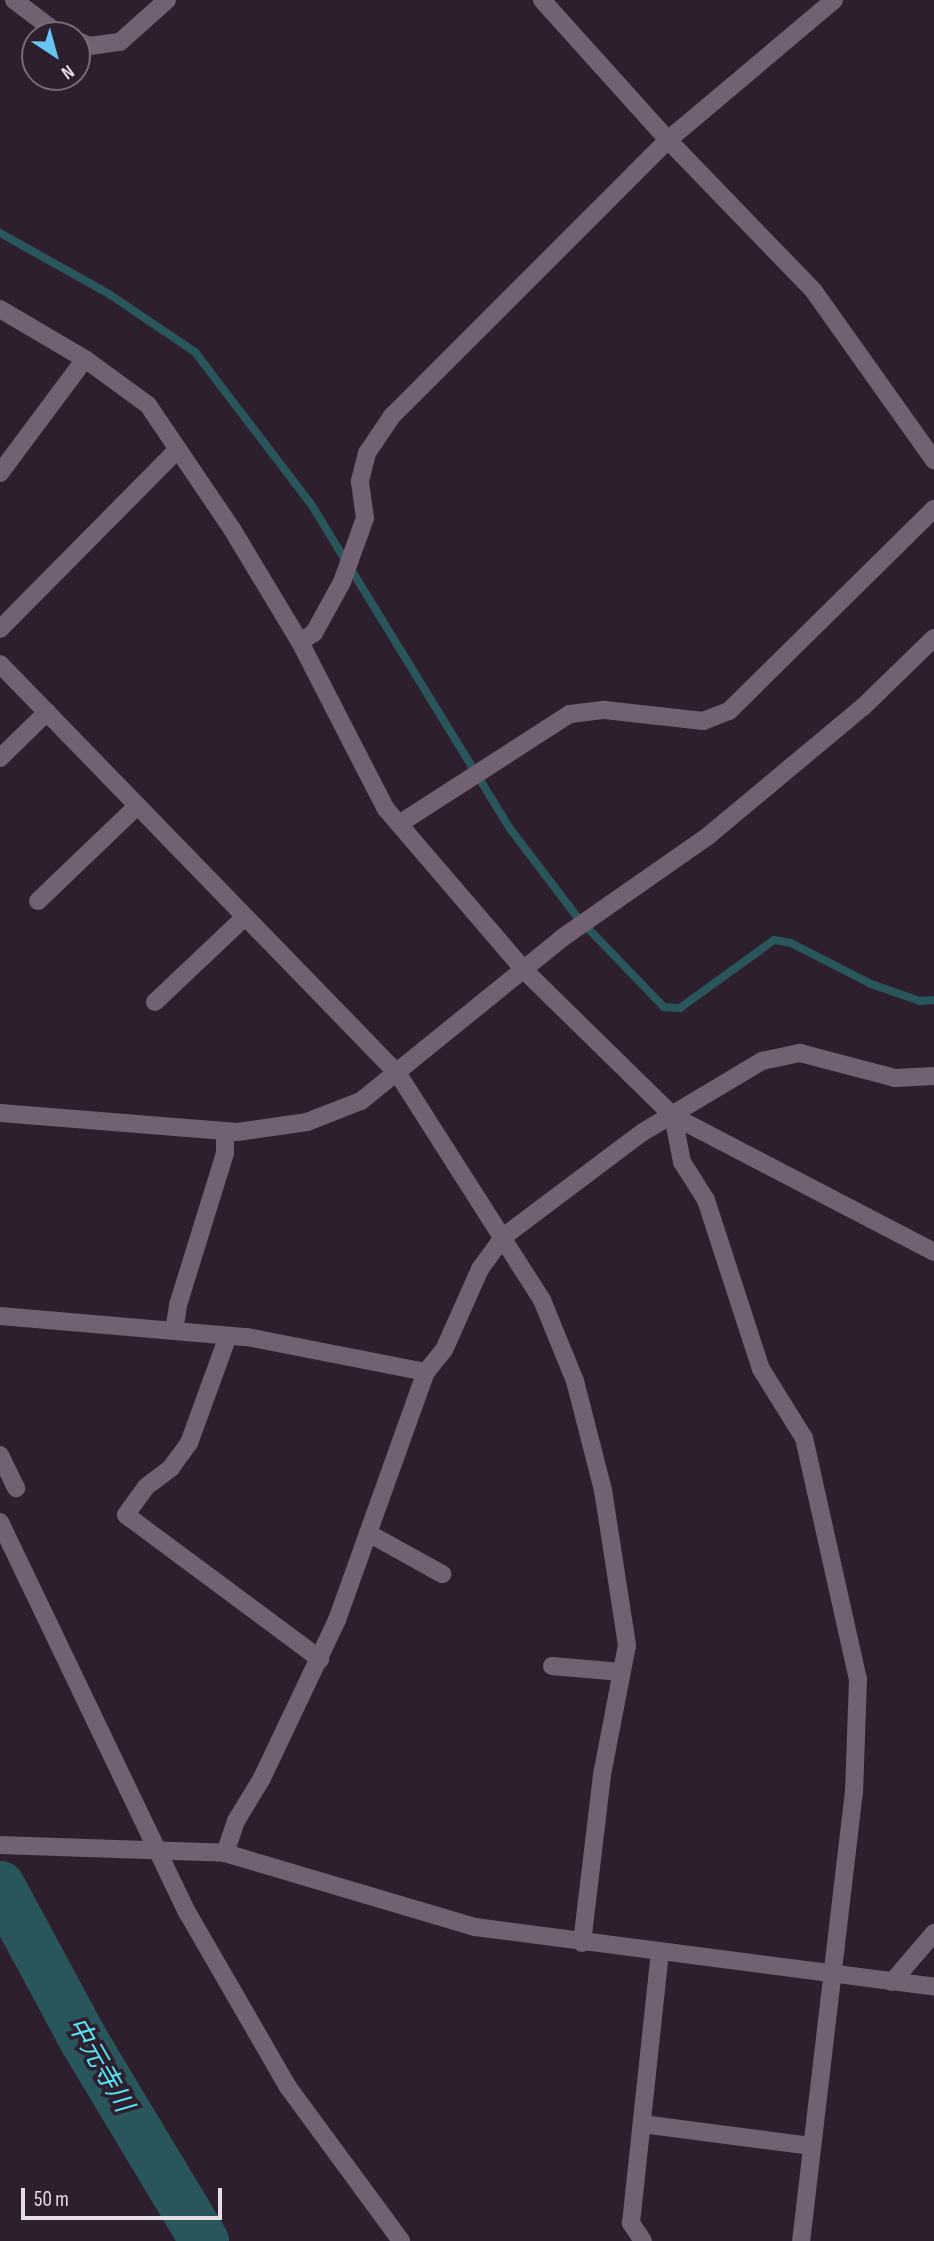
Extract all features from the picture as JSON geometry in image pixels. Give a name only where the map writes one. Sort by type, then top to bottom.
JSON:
[{"type":"street","points":[[14,0],[42,21]]},
{"type":"street","points":[[91,46],[120,42],[167,0]]},
{"type":"street","points":[[542,0],[668,140],[813,290],[934,460]]},
{"type":"street","points":[[300,642],[314,633],[342,582],[365,518],[360,481],[367,453],[391,416],[668,140],[834,0]]},
{"type":"street","points":[[0,309],[85,359],[148,405],[300,642],[386,809],[525,971],[673,1116],[934,1252]]},
{"type":"street","points":[[0,473],[85,359]]},
{"type":"street","points":[[0,629],[178,449]]},
{"type":"street","points":[[399,824],[570,714],[605,710],[703,721],[729,712],[934,509]]},
{"type":"street","points":[[0,1113],[225,1131],[307,1122],[361,1101],[398,1074],[562,938],[708,836],[863,708],[934,638]]},
{"type":"street","points":[[0,664],[398,1074],[542,1300],[575,1381],[603,1490],[627,1645],[602,1774],[582,1943]]},
{"type":"street","points":[[0,758],[47,712]]},
{"type":"street","points":[[38,901],[137,806]]},
{"type":"street","points":[[155,1002],[245,916]]},
{"type":"street","points":[[225,1853],[236,1821],[320,1658],[369,1533],[426,1372],[444,1350],[480,1269],[503,1237],[643,1132],[762,1060],[800,1054],[895,1078],[934,1076]]},
{"type":"street","points":[[673,1116],[682,1161],[706,1200],[761,1369],[804,1438],[858,1679],[854,1791],[830,1972],[801,2241]]},
{"type":"street","points":[[174,1331],[178,1305],[225,1153],[225,1131]]},
{"type":"street","points":[[0,1316],[228,1336],[375,1359],[426,1372]]},
{"type":"street","points":[[228,1336],[189,1443],[126,1515],[320,1658]]},
{"type":"street","points":[[0,1455],[16,1488]]},
{"type":"street","points":[[0,1522],[148,1851],[289,2087],[401,2241]]},
{"type":"street","points":[[369,1533],[442,1574]]},
{"type":"street","points":[[552,1666],[622,1672]]},
{"type":"street","points":[[0,1845],[225,1853],[475,1927],[934,1987]]},
{"type":"street","points":[[892,1982],[934,1933]]},
{"type":"street","points":[[643,2241],[631,2223],[660,1952]]},
{"type":"street","points":[[642,2124],[811,2147]]},
{"type":"waterway","points":[[0,233],[109,294],[195,352],[311,504],[511,830],[578,918],[664,1007],[680,1008],[774,940],[791,943],[871,984],[920,1001],[934,1000]]},
{"type":"waterway","name":"中元寺川","points":[[0,1885],[84,2041],[204,2241]]}]
